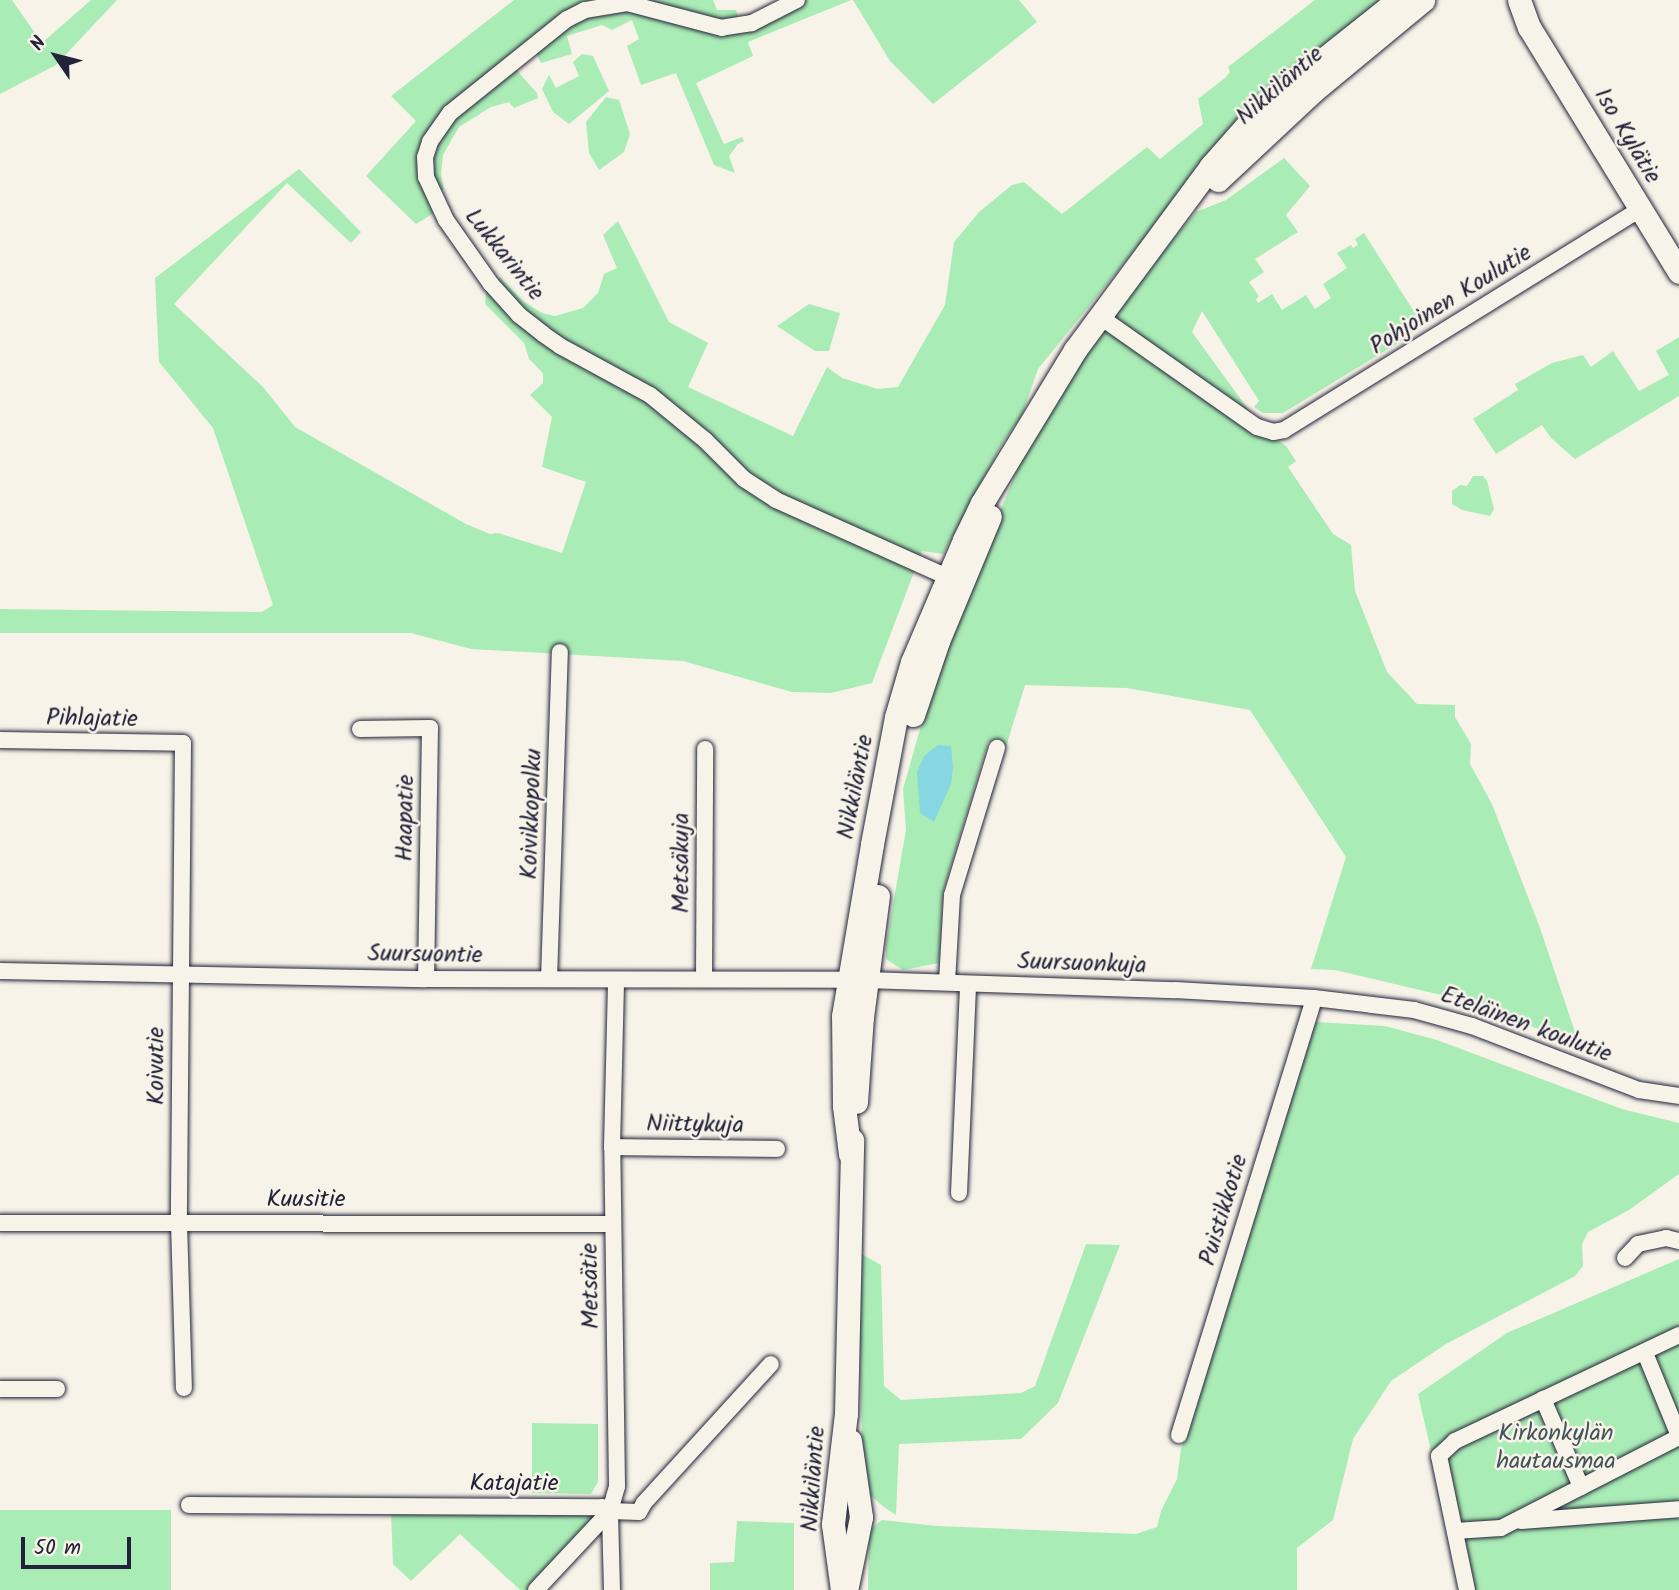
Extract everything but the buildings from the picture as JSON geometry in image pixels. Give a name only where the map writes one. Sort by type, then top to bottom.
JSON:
[{"type":"street","name":"Lukkarintie","points":[[797,0],[752,23],[722,28],[627,3],[585,10],[567,19],[443,120],[425,157],[426,177],[434,198],[491,284],[519,314],[560,346],[650,395],[705,440],[744,479],[776,500],[954,580]]},
{"type":"street","name":"Nikkiläntie","points":[[844,1590],[833,1524],[846,1414],[850,1154],[857,980],[900,761],[954,580],[1014,453],[1099,316],[1211,166],[1262,108],[1398,0]]},
{"type":"street","name":"Nikkiläntie","points":[[1175,216],[1313,91],[1423,0]]},
{"type":"street","name":"Iso Kylätie","points":[[1502,0],[1520,22],[1529,27]]},
{"type":"street","name":"Iso Kylätie","points":[[1519,0],[1529,27],[1679,272]]},
{"type":"street","name":"Pohjoinen Koulutie","points":[[1099,316],[1257,427],[1273,432],[1284,430],[1641,209]]},
{"type":"street","name":"Koivikkopolku","points":[[549,979],[560,652]]},
{"type":"street","name":"Haapatie","points":[[360,729],[430,728],[426,979]]},
{"type":"street","name":"Pihlajatie","points":[[0,740],[183,743]]},
{"type":"street","name":"Koivutie","points":[[183,743],[179,1223],[184,1388]]},
{"type":"street","name":"Metsäkuja","points":[[704,978],[705,748]]},
{"type":"street","points":[[947,982],[951,903],[997,748]]},
{"type":"street","name":"Suursuontie","points":[[0,971],[426,979],[857,980]]},
{"type":"street","name":"Metsätie","points":[[612,1590],[610,1511],[617,1486],[612,1224],[616,980]]},
{"type":"street","name":"Suursuonkuja","points":[[857,980],[1175,990],[1314,998]]},
{"type":"street","points":[[960,1193],[968,984]]},
{"type":"street","name":"Eteläinen koulutie","points":[[1314,998],[1375,1003],[1437,1016],[1472,1026],[1639,1090],[1679,1096]]},
{"type":"street","name":"Puistikkotie","points":[[1179,1435],[1314,998]]},
{"type":"street","name":"Niittykuja","points":[[612,1147],[777,1149]]},
{"type":"street","name":"Kuusitie","points":[[0,1223],[612,1224]]},
{"type":"street","points":[[1625,1258],[1638,1244],[1666,1238],[1679,1241]]},
{"type":"street","points":[[1467,1590],[1439,1456],[1455,1441],[1679,1335]]},
{"type":"street","points":[[1455,1531],[1502,1528],[1679,1437],[1645,1353]]},
{"type":"street","name":"Katajatie","points":[[189,1505],[602,1507],[610,1511],[639,1512],[644,1503],[771,1364]]},
{"type":"street","points":[[0,1390],[57,1389]]},
{"type":"street","points":[[1543,1399],[1581,1487]]},
{"type":"street","points":[[1514,1522],[1679,1509]]},
{"type":"street","points":[[536,1590],[610,1511]]},
{"type":"green space","points":[[0,0],[12,0],[42,43],[91,0],[117,0],[56,65],[0,94]]},
{"type":"green space","points":[[514,0],[713,0],[717,10],[736,10],[741,26],[797,0],[851,0],[748,42],[753,56],[696,83],[724,144],[742,137],[744,141],[738,144],[729,156],[735,173],[714,165],[676,73],[641,85],[627,46],[639,39],[632,20],[612,30],[602,25],[567,36],[572,54],[541,63],[533,47],[511,64],[537,93],[538,98],[514,108],[509,102],[491,107],[459,127],[443,155],[441,174],[444,190],[432,192],[440,209],[416,224],[366,176],[416,121],[391,96]]},
{"type":"green space","points":[[853,0],[1019,0],[1037,22],[933,104],[890,61]]},
{"type":"green space","points":[[1315,0],[1388,0],[1219,146],[1038,369],[1022,415],[1003,442],[943,554],[922,551],[872,683],[831,693],[792,692],[683,661],[471,649],[411,633],[0,633],[0,609],[262,612],[273,605],[213,428],[159,362],[155,278],[299,169],[361,232],[351,243],[287,183],[174,304],[263,387],[295,427],[466,524],[490,534],[498,533],[562,553],[586,482],[542,467],[552,417],[530,395],[543,383],[543,373],[529,359],[524,343],[485,304],[486,290],[500,277],[523,301],[542,313],[555,316],[583,308],[598,293],[604,274],[617,268],[603,235],[618,221],[669,322],[708,343],[688,387],[793,436],[827,367],[842,378],[878,389],[898,387],[945,305],[954,242],[979,212],[1012,185],[1024,182],[1062,214],[1147,147],[1160,159],[1203,124],[1198,99],[1225,78],[1230,72],[1228,67]]},
{"type":"green space","points":[[582,54],[593,56],[609,91],[569,124],[553,112],[542,89],[549,75],[556,88],[579,76],[573,62]]},
{"type":"green space","points":[[606,97],[619,100],[630,134],[624,152],[599,170],[589,153],[586,122]]},
{"type":"green space","points":[[1284,158],[1310,186],[1286,215],[1298,232],[1255,259],[1264,272],[1249,282],[1259,296],[1256,299],[1258,303],[1272,294],[1282,310],[1306,295],[1315,309],[1331,298],[1323,284],[1347,268],[1337,253],[1351,245],[1353,248],[1358,245],[1355,239],[1364,233],[1420,321],[1411,335],[1283,413],[1263,413],[1254,407],[1259,401],[1202,311],[1192,332],[1263,430],[1286,446],[1296,461],[1288,467],[1333,534],[1351,545],[1355,591],[1387,672],[1417,704],[1455,705],[1455,717],[1471,744],[1470,764],[1492,804],[1540,928],[1579,1044],[1454,998],[1335,970],[1311,969],[1346,857],[1250,710],[1127,688],[1025,685],[1006,747],[988,742],[943,892],[939,963],[903,970],[886,959],[886,945],[906,830],[903,789],[929,698],[960,609],[1026,448],[1070,376],[1132,288],[1196,212],[1226,200]]},
{"type":"green space","points":[[809,304],[840,313],[829,351],[815,351],[777,326]]},
{"type":"green space","points":[[1679,337],[1679,396],[1575,459],[1551,438],[1542,425],[1496,454],[1473,419],[1518,390],[1515,384],[1552,363],[1583,355],[1591,367],[1613,351],[1639,391],[1669,375],[1656,351]]},
{"type":"green space","points":[[1473,476],[1483,476],[1487,481],[1494,509],[1490,516],[1462,510],[1452,504],[1452,491],[1460,485],[1467,486]]},
{"type":"green space","points":[[1315,1022],[1385,1026],[1437,1040],[1622,1109],[1679,1123],[1679,1174],[1629,1210],[1588,1232],[1582,1244],[1583,1266],[1575,1276],[1446,1344],[1391,1381],[1353,1439],[1333,1520],[1297,1548],[1297,1590],[868,1590],[869,1530],[882,1520],[937,1526],[1136,1534],[1157,1527],[1161,1511],[1177,1479],[1181,1449]]},
{"type":"green space","points":[[1086,1244],[1120,1245],[1058,1403],[1021,1439],[899,1444],[896,1515],[884,1507],[863,1489],[858,1252],[881,1265],[884,1386],[901,1400],[1021,1393],[1035,1386]]},
{"type":"green space","name":"Kirkonkylän hautausmaa","points":[[1679,1259],[1679,1590],[1463,1590],[1418,1394],[1507,1333]]},
{"type":"green space","points":[[532,1423],[598,1424],[598,1482],[591,1494],[532,1493]]},
{"type":"green space","points":[[0,1510],[171,1510],[171,1590],[0,1590]]},
{"type":"green space","points":[[594,1510],[594,1518],[529,1590],[520,1590],[460,1534],[411,1581],[393,1564],[391,1512]]},
{"type":"green space","points":[[737,1521],[794,1523],[794,1590],[710,1590],[710,1563],[734,1562]]},
{"type":"water","points":[[938,745],[951,746],[953,767],[951,784],[934,822],[920,813],[917,772],[924,756]]}]
